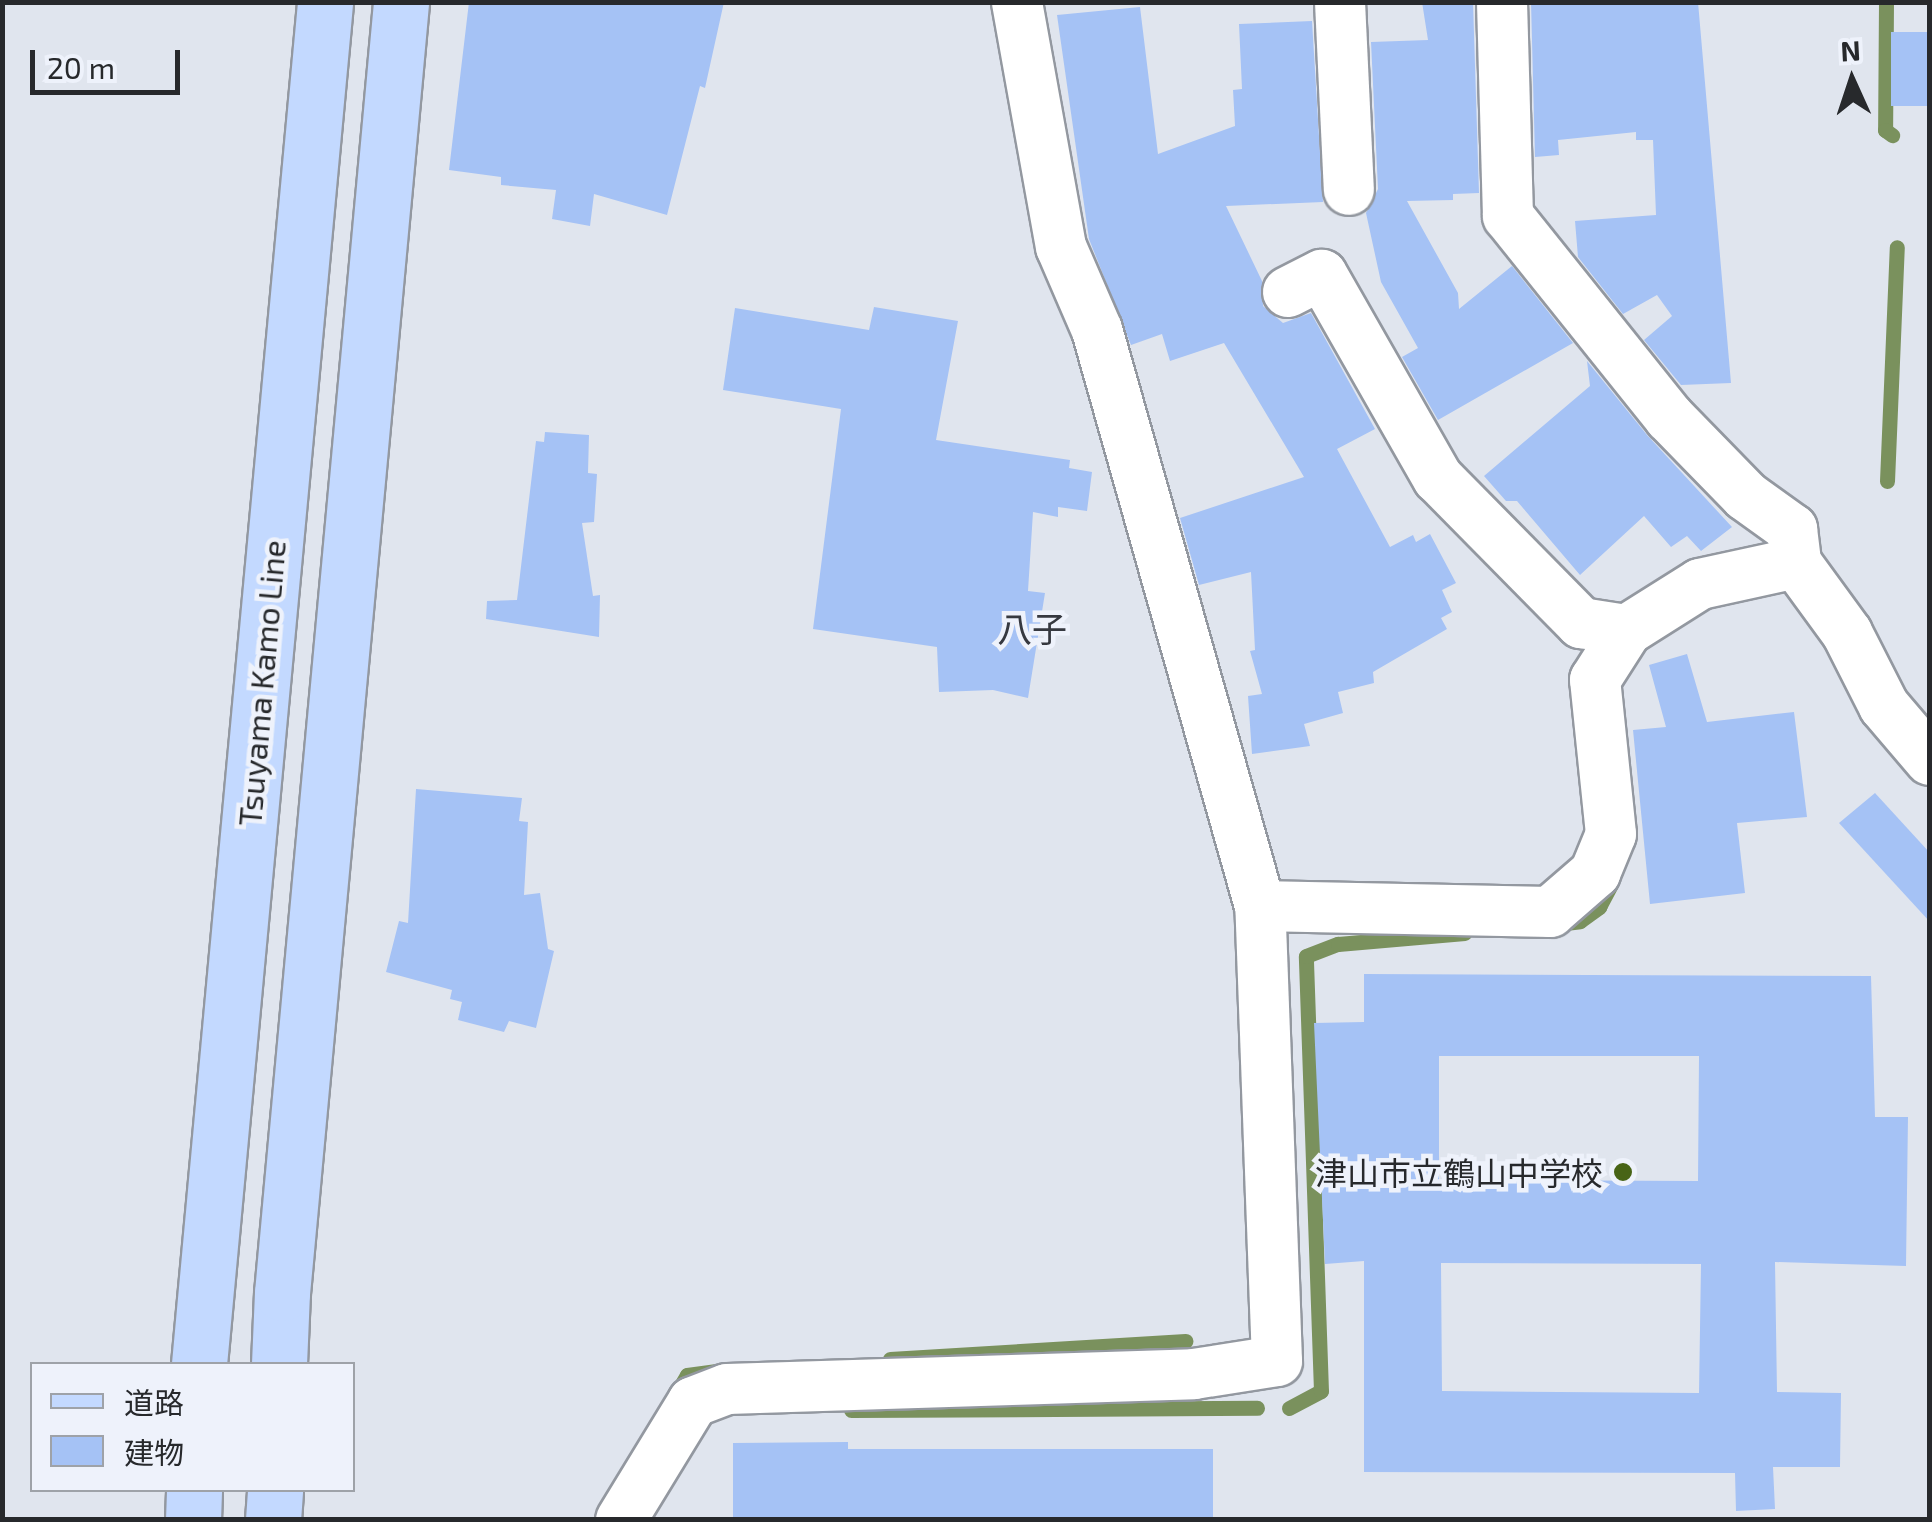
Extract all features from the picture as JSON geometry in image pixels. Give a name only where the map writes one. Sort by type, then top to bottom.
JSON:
[{"type":"main road","name":"Tsuyama Kamo Line","points":[[199,1362],[324,2]]},
{"type":"main road","points":[[279,1362],[285,1254],[402,2]]},
{"type":"main road","points":[[193,1520],[194,1492]]},
{"type":"main road","points":[[274,1492],[274,1520]]},
{"type":"street","points":[[621,1520],[693,1402],[727,1389],[1194,1374],[1277,1361],[1260,906],[1097,330],[1061,247],[1017,2]]},
{"type":"street","points":[[1340,2],[1348,190]]},
{"type":"street","points":[[1502,2],[1508,216],[1669,417],[1746,496],[1792,529],[1796,563],[1847,633],[1884,706],[1930,760]]},
{"type":"street","points":[[1288,292],[1322,275],[1438,478],[1581,623],[1626,630]]},
{"type":"street","points":[[1260,906],[1550,912],[1595,873],[1612,834],[1594,680],[1626,630],[1700,584],[1796,563]]},
{"type":"building","points":[[469,2],[724,2],[705,88],[700,86],[667,215],[594,194],[590,226],[552,219],[556,190],[501,185],[501,177],[449,170]]},
{"type":"building","points":[[1422,2],[1473,2],[1479,193],[1453,194],[1453,200],[1407,201],[1458,293],[1459,309],[1512,266],[1573,343],[1438,420],[1402,357],[1418,348],[1381,282],[1366,213],[1378,189],[1371,42],[1428,40]]},
{"type":"building","points":[[1531,2],[1698,2],[1731,383],[1681,385],[1644,340],[1672,316],[1657,295],[1623,314],[1578,257],[1575,221],[1656,215],[1653,140],[1636,140],[1636,132],[1558,140],[1559,155],[1535,157]]},
{"type":"building","points":[[1140,7],[1158,154],[1235,126],[1233,90],[1242,89],[1239,24],[1312,21],[1323,202],[1226,206],[1262,281],[1263,306],[1283,323],[1311,313],[1375,429],[1337,449],[1390,547],[1413,535],[1416,542],[1430,534],[1456,583],[1442,590],[1452,612],[1441,618],[1447,629],[1373,672],[1374,683],[1338,692],[1343,713],[1304,724],[1310,746],[1252,754],[1248,696],[1262,694],[1250,651],[1255,650],[1251,572],[1199,585],[1180,518],[1304,477],[1224,343],[1170,361],[1162,334],[1131,345],[1089,239],[1057,15]]},
{"type":"building","points":[[1891,32],[1930,32],[1930,106],[1891,106]]},
{"type":"building","points":[[874,307],[958,321],[936,440],[1070,460],[1069,468],[1092,472],[1087,511],[1058,507],[1058,517],[1033,512],[1028,591],[1045,593],[1028,698],[993,690],[939,692],[937,647],[813,629],[841,409],[723,390],[735,308],[869,330]]},
{"type":"building","points":[[1587,361],[1647,435],[1732,527],[1701,551],[1687,536],[1671,547],[1644,516],[1580,575],[1517,501],[1506,501],[1484,476],[1590,386]]},
{"type":"building","points":[[545,432],[589,435],[588,473],[597,474],[594,522],[582,523],[593,596],[600,595],[599,637],[486,619],[487,601],[517,600],[536,441],[544,442]]},
{"type":"building","points":[[1687,654],[1707,722],[1794,712],[1807,817],[1737,823],[1745,893],[1650,904],[1633,730],[1666,727],[1649,665]]},
{"type":"building","points":[[416,789],[522,798],[519,821],[528,822],[524,895],[540,893],[548,949],[554,951],[536,1028],[509,1021],[504,1032],[458,1020],[462,1002],[450,999],[452,990],[386,972],[399,921],[408,923]]},
{"type":"building","points":[[1875,793],[1930,853],[1930,922],[1839,823]]},
{"type":"building","points":[[1364,974],[1871,976],[1875,1117],[1908,1117],[1906,1266],[1775,1262],[1777,1392],[1841,1393],[1840,1467],[1773,1467],[1775,1509],[1736,1511],[1735,1473],[1364,1472],[1364,1261],[1325,1264],[1314,1023],[1364,1022]],"holes":[[[1439,1056],[1699,1056],[1698,1181],[1439,1180]],[[1441,1263],[1701,1264],[1699,1393],[1442,1391]]]},
{"type":"building","points":[[848,1442],[848,1449],[1213,1449],[1213,1520],[733,1520],[733,1443]]},
{"type":"waterway","points":[[1886,2],[1885,130],[1892,135]]},
{"type":"waterway","points":[[1887,481],[1897,247]]},
{"type":"waterway","points":[[1557,924],[1580,921],[1599,907],[1611,884]]},
{"type":"waterway","points":[[1289,1408],[1321,1391],[1306,956],[1338,944],[1465,933]]},
{"type":"waterway","points":[[890,1359],[1185,1341]]},
{"type":"waterway","points":[[676,1394],[687,1375],[717,1371]]},
{"type":"waterway","points":[[851,1410],[1257,1408]]},
{"type":"place","name":"津山市立鶴山中学校","points":[[1623,1172]]},
{"type":"district","name":"八子","points":[[1032,628]]}]
